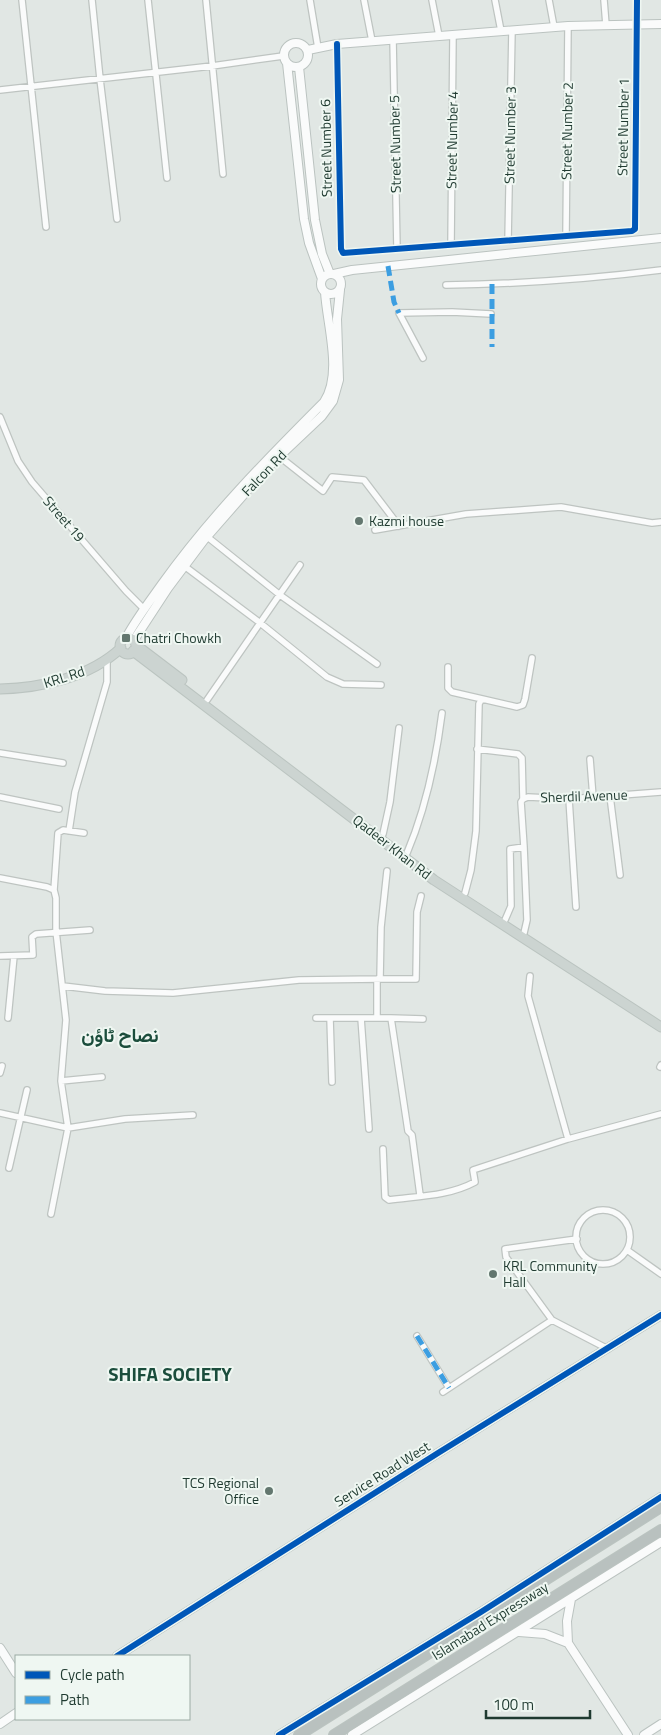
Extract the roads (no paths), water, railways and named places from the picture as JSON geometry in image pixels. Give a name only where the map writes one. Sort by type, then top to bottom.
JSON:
[{"type":"highway","name":"Islamabad Expressway","points":[[299,1735],[661,1507]]},
{"type":"highway","name":"Islamabad Expressway","points":[[334,1735],[661,1530]]},
{"type":"main road","name":"KRL Rd","points":[[0,689],[54,682],[107,660],[121,648],[126,653],[132,644]]},
{"type":"main road","name":"Qadeer Khan Rd","points":[[132,644],[407,853],[505,920],[661,1020]]},
{"type":"main road","name":"Qadeer Khan Rd","points":[[132,644],[434,880],[661,1027]]},
{"type":"street","points":[[22,0],[46,227]]},
{"type":"street","points":[[92,0],[117,219]]},
{"type":"street","points":[[148,0],[167,178]]},
{"type":"street","points":[[206,0],[223,174]]},
{"type":"street","points":[[310,0],[318,48]]},
{"type":"street","points":[[364,0],[372,41]]},
{"type":"street","points":[[432,0],[439,36]]},
{"type":"street","points":[[495,0],[501,31]]},
{"type":"street","points":[[549,0],[554,27]]},
{"type":"street","points":[[604,0],[606,25]]},
{"type":"street","name":"Street Number 1","points":[[566,236],[634,230],[637,0]]},
{"type":"street","points":[[308,50],[337,44],[512,30],[568,26],[661,24]]},
{"type":"street","name":"Street Number 2","points":[[566,236],[568,26]]},
{"type":"street","name":"Street Number 3","points":[[508,240],[512,30]]},
{"type":"street","name":"Street Number 4","points":[[452,245],[453,35]]},
{"type":"street","name":"Street Number 5","points":[[393,39],[397,249]]},
{"type":"street","points":[[0,90],[156,71],[285,60],[294,67],[298,67],[303,66],[308,59],[308,50],[302,44],[293,43],[286,47],[285,60],[304,219],[309,243],[322,279],[321,286],[326,292],[333,294],[341,287],[343,278],[352,270]]},
{"type":"street","name":"Street Number 6","points":[[337,44],[341,252],[397,249]]},
{"type":"street","points":[[298,67],[315,220],[322,254],[332,274],[340,279],[341,287]]},
{"type":"street","points":[[397,249],[566,236]]},
{"type":"street","points":[[322,279],[332,274],[352,270],[661,238]]},
{"type":"street","points":[[446,285],[612,276],[661,270]]},
{"type":"street","name":"Falcon Rd","points":[[132,644],[168,588],[210,534],[268,467],[322,416],[333,401],[339,380],[337,319],[341,287]]},
{"type":"street","name":"Falcon Rd","points":[[132,644],[144,610],[200,533],[257,469],[328,396],[332,382],[333,366],[326,292]]},
{"type":"street","points":[[423,358],[399,313],[491,314]]},
{"type":"street","name":"Street 19","points":[[0,417],[18,461],[32,482],[144,610]]},
{"type":"street","points":[[285,461],[323,491],[332,477],[364,480],[399,526]]},
{"type":"street","points":[[375,530],[466,514],[560,506],[661,522]]},
{"type":"street","points":[[210,539],[280,595],[377,664]]},
{"type":"street","points":[[207,700],[300,565]]},
{"type":"street","points":[[187,568],[259,622],[327,677],[343,684],[381,685]]},
{"type":"street","points":[[448,667],[449,690],[481,700],[487,699],[516,707],[523,705],[532,658]]},
{"type":"street","points":[[69,831],[75,792],[107,682],[107,660]]},
{"type":"street","points":[[465,893],[475,850],[477,749],[479,704],[481,700]]},
{"type":"street","points":[[407,853],[414,836],[436,759],[442,713]]},
{"type":"street","points":[[383,834],[390,802],[400,728]]},
{"type":"street","points":[[477,749],[518,754],[522,758],[523,798]]},
{"type":"street","points":[[0,753],[64,763]]},
{"type":"street","points":[[590,759],[593,797]]},
{"type":"street","name":"Sherdil Avenue","points":[[524,932],[527,920],[523,798],[593,797],[661,792]]},
{"type":"street","points":[[610,796],[620,875]]},
{"type":"street","points":[[0,797],[59,809]]},
{"type":"street","points":[[569,798],[576,906]]},
{"type":"street","points":[[51,1214],[68,1128],[61,1082],[66,1020],[56,931],[56,898],[54,890],[58,833],[60,831],[69,831],[84,833]]},
{"type":"street","points":[[505,920],[511,906],[510,849],[524,847]]},
{"type":"street","points":[[377,1018],[381,927],[387,871]]},
{"type":"street","points":[[0,878],[54,890]]},
{"type":"street","points":[[63,986],[105,991],[173,993],[299,980],[416,979],[417,912],[421,896]]},
{"type":"street","points":[[0,956],[33,956],[33,935],[56,931],[90,930]]},
{"type":"street","points":[[8,1018],[14,956]]},
{"type":"street","points":[[530,976],[528,996],[568,1139]]},
{"type":"street","points":[[316,1018],[423,1019]]},
{"type":"street","points":[[330,1018],[332,1082]]},
{"type":"street","points":[[361,1018],[369,1129]]},
{"type":"street","points":[[391,1018],[408,1132],[412,1135],[420,1196]]},
{"type":"street","points":[[0,1073],[2,1066]]},
{"type":"street","points":[[61,1082],[102,1077]]},
{"type":"street","points":[[9,1168],[27,1090]]},
{"type":"street","points":[[0,1113],[68,1128],[125,1119],[193,1115]]},
{"type":"street","points":[[383,1149],[384,1198],[389,1200],[442,1194],[466,1187],[475,1182],[473,1170],[568,1139],[661,1114]]},
{"type":"street","points":[[606,1210],[616,1213],[624,1220],[629,1229],[630,1240],[627,1250],[620,1258],[611,1263],[600,1264],[582,1254],[577,1244],[577,1238],[576,1234],[579,1224],[586,1216],[595,1211],[606,1210]]},
{"type":"street","points":[[577,1238],[505,1249],[506,1256],[552,1320],[608,1348]]},
{"type":"street","points":[[627,1250],[661,1274]]},
{"type":"street","name":"Service Road West","points":[[119,1655],[438,1453],[661,1315]]},
{"type":"street","points":[[443,1392],[552,1320]]},
{"type":"street","points":[[417,1336],[449,1388]]},
{"type":"street","points":[[279,1735],[481,1612],[661,1497]]},
{"type":"street","points":[[352,1735],[661,1542]]},
{"type":"street","points":[[571,1599],[567,1621],[568,1643],[628,1735]]},
{"type":"street","points":[[519,1632],[545,1634],[568,1643]]},
{"type":"street","points":[[0,1648],[15,1671]]},
{"type":"street","points":[[0,1724],[15,1714]]},
{"type":"street","points":[[644,1735],[661,1724]]},
{"type":"place","name":"Kazmi house","points":[[359,521]]},
{"type":"place","name":"Chatri Chowkh","points":[[126,638]]},
{"type":"place","name":"KRL Community Hall","points":[[493,1274]]},
{"type":"place","name":"TCS Regional Office","points":[[269,1491]]},
{"type":"district","name":"نصاح ٹاؤن","points":[[120,1035]]},
{"type":"district","name":"SHIFA SOCIETY","points":[[170,1374]]}]
